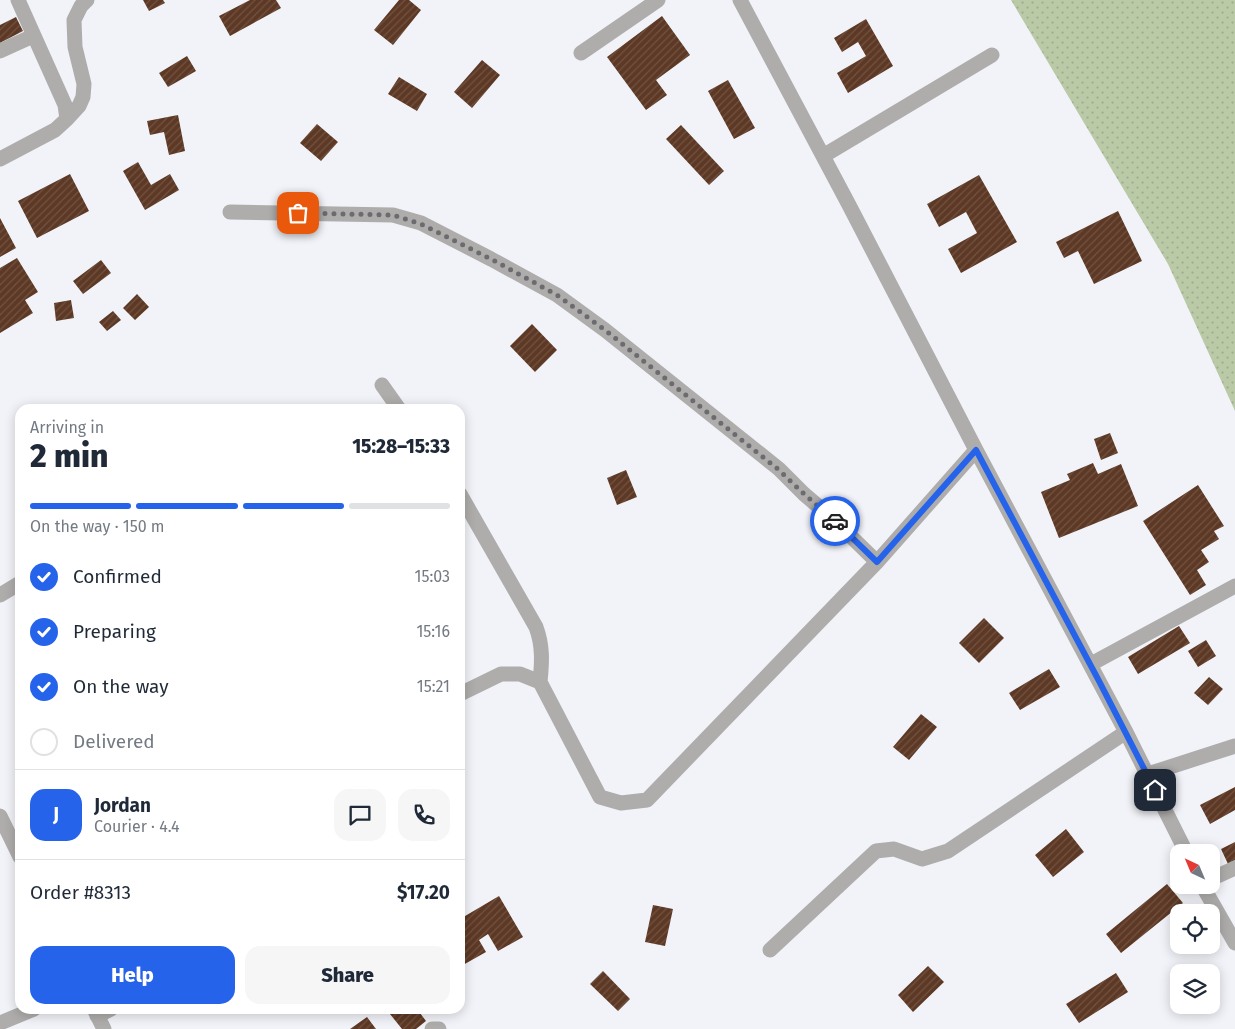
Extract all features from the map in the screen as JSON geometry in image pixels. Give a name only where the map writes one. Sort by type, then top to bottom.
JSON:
[{"type":"street","points":[[18,0],[65,105],[67,119]]},
{"type":"street","points":[[0,159],[55,130],[79,106],[83,97],[84,84],[75,47],[74,20],[81,6],[87,0]]},
{"type":"street","points":[[581,54],[658,0]]},
{"type":"street","points":[[740,0],[1126,732],[1182,844]]},
{"type":"street","points":[[0,52],[33,36]]},
{"type":"street","points":[[823,156],[992,55]]},
{"type":"street","points":[[230,212],[393,215],[421,224],[491,259],[557,295],[605,330],[779,470],[877,562]]},
{"type":"street","points":[[382,385],[395,404]]},
{"type":"street","points":[[465,503],[536,627],[541,640],[543,654],[540,682],[600,797],[621,803],[647,800],[877,562],[976,450]]},
{"type":"street","points":[[0,595],[15,586]]},
{"type":"street","points":[[1090,664],[1235,586]]},
{"type":"street","points":[[465,692],[501,674],[520,674],[540,682]]},
{"type":"street","points":[[770,950],[876,851],[894,849],[922,860],[948,851],[1126,732]]},
{"type":"street","points":[[1148,774],[1235,746]]},
{"type":"street","points":[[0,816],[15,847]]},
{"type":"street","points":[[1220,875],[1235,868]]},
{"type":"street","points":[[1207,894],[1235,943]]},
{"type":"street","points":[[0,1023],[22,1014]]},
{"type":"street","points":[[432,1029],[439,1029]]},
{"type":"green space","points":[[1011,0],[1235,0],[1235,411],[1168,264]]},
{"type":"building","points":[[143,0],[163,0],[165,3],[149,11]]},
{"type":"building","points":[[250,0],[276,0],[281,8],[230,36],[219,16]]},
{"type":"building","points":[[399,0],[409,0],[421,10],[393,45],[374,30]]},
{"type":"building","points":[[662,16],[690,55],[656,80],[667,95],[646,110],[607,57]]},
{"type":"building","points":[[16,17],[23,31],[0,43],[0,25]]},
{"type":"building","points":[[866,19],[893,66],[848,93],[837,73],[866,56],[858,42],[842,52],[834,38]]},
{"type":"building","points":[[187,56],[196,71],[168,87],[159,73]]},
{"type":"building","points":[[482,60],[500,75],[472,108],[454,92]]},
{"type":"building","points":[[399,77],[427,94],[417,111],[388,94]]},
{"type":"building","points":[[728,80],[755,128],[734,139],[708,91]]},
{"type":"building","points":[[178,115],[185,151],[169,155],[164,132],[150,135],[147,121]]},
{"type":"building","points":[[317,124],[338,142],[321,161],[300,143]]},
{"type":"building","points":[[681,125],[724,171],[709,185],[666,139]]},
{"type":"building","points":[[138,162],[151,185],[170,174],[179,190],[145,210],[123,171]]},
{"type":"building","points":[[70,174],[89,211],[37,238],[18,201]]},
{"type":"building","points":[[979,175],[1017,242],[961,273],[948,249],[977,233],[966,212],[939,227],[927,204]]},
{"type":"building","points":[[1118,211],[1142,261],[1094,284],[1078,251],[1064,258],[1056,242]]},
{"type":"building","points":[[0,218],[16,248],[0,257]]},
{"type":"building","points":[[17,258],[38,292],[25,300],[33,313],[0,333],[0,268]]},
{"type":"building","points":[[101,260],[111,273],[83,294],[73,281]]},
{"type":"building","points":[[137,294],[149,307],[135,320],[123,308]]},
{"type":"building","points":[[71,300],[74,318],[56,321],[54,303]]},
{"type":"building","points":[[113,311],[121,320],[107,331],[99,322]]},
{"type":"building","points":[[532,324],[557,350],[535,372],[510,346]]},
{"type":"building","points":[[1110,433],[1118,453],[1101,460],[1094,439]]},
{"type":"building","points":[[1093,463],[1098,474],[1121,464],[1138,506],[1059,538],[1041,492],[1070,480],[1067,474]]},
{"type":"building","points":[[626,470],[637,497],[617,505],[607,478]]},
{"type":"building","points":[[1198,485],[1224,526],[1214,531],[1219,539],[1201,550],[1209,562],[1197,570],[1206,585],[1190,595],[1143,521]]},
{"type":"building","points":[[984,618],[1004,638],[979,663],[959,643]]},
{"type":"building","points":[[1179,626],[1190,643],[1138,674],[1128,657]]},
{"type":"building","points":[[1206,640],[1216,656],[1198,667],[1188,651]]},
{"type":"building","points":[[1049,669],[1060,687],[1020,710],[1009,693]]},
{"type":"building","points":[[1209,677],[1223,689],[1208,705],[1194,693]]},
{"type":"building","points":[[921,714],[937,727],[909,760],[893,747]]},
{"type":"building","points":[[1235,787],[1235,810],[1210,824],[1200,805]]},
{"type":"building","points":[[1066,829],[1084,852],[1053,877],[1035,855]]},
{"type":"building","points":[[1235,842],[1235,860],[1228,864],[1221,849]]},
{"type":"building","points":[[1167,884],[1170,888],[1170,894],[1175,894],[1183,903],[1170,904],[1170,913],[1121,953],[1106,934]]},
{"type":"building","points":[[499,896],[523,937],[498,951],[488,934],[479,940],[486,952],[465,964],[465,916]]},
{"type":"building","points":[[653,905],[673,909],[665,946],[645,942]]},
{"type":"building","points":[[928,966],[944,982],[913,1012],[898,995]]},
{"type":"building","points":[[603,971],[630,999],[618,1011],[590,984]]},
{"type":"building","points":[[1116,973],[1128,992],[1079,1023],[1066,1004]]},
{"type":"building","points":[[390,1014],[421,1014],[426,1021],[416,1029],[402,1029]]},
{"type":"building","points":[[367,1017],[376,1029],[350,1029]]},
{"type":"way so far","points":[[298,213],[393,215],[421,224],[557,295],[605,330],[779,470],[835,521]]},
{"type":"route","points":[[835,521],[877,562],[976,450],[1155,790]]}]
